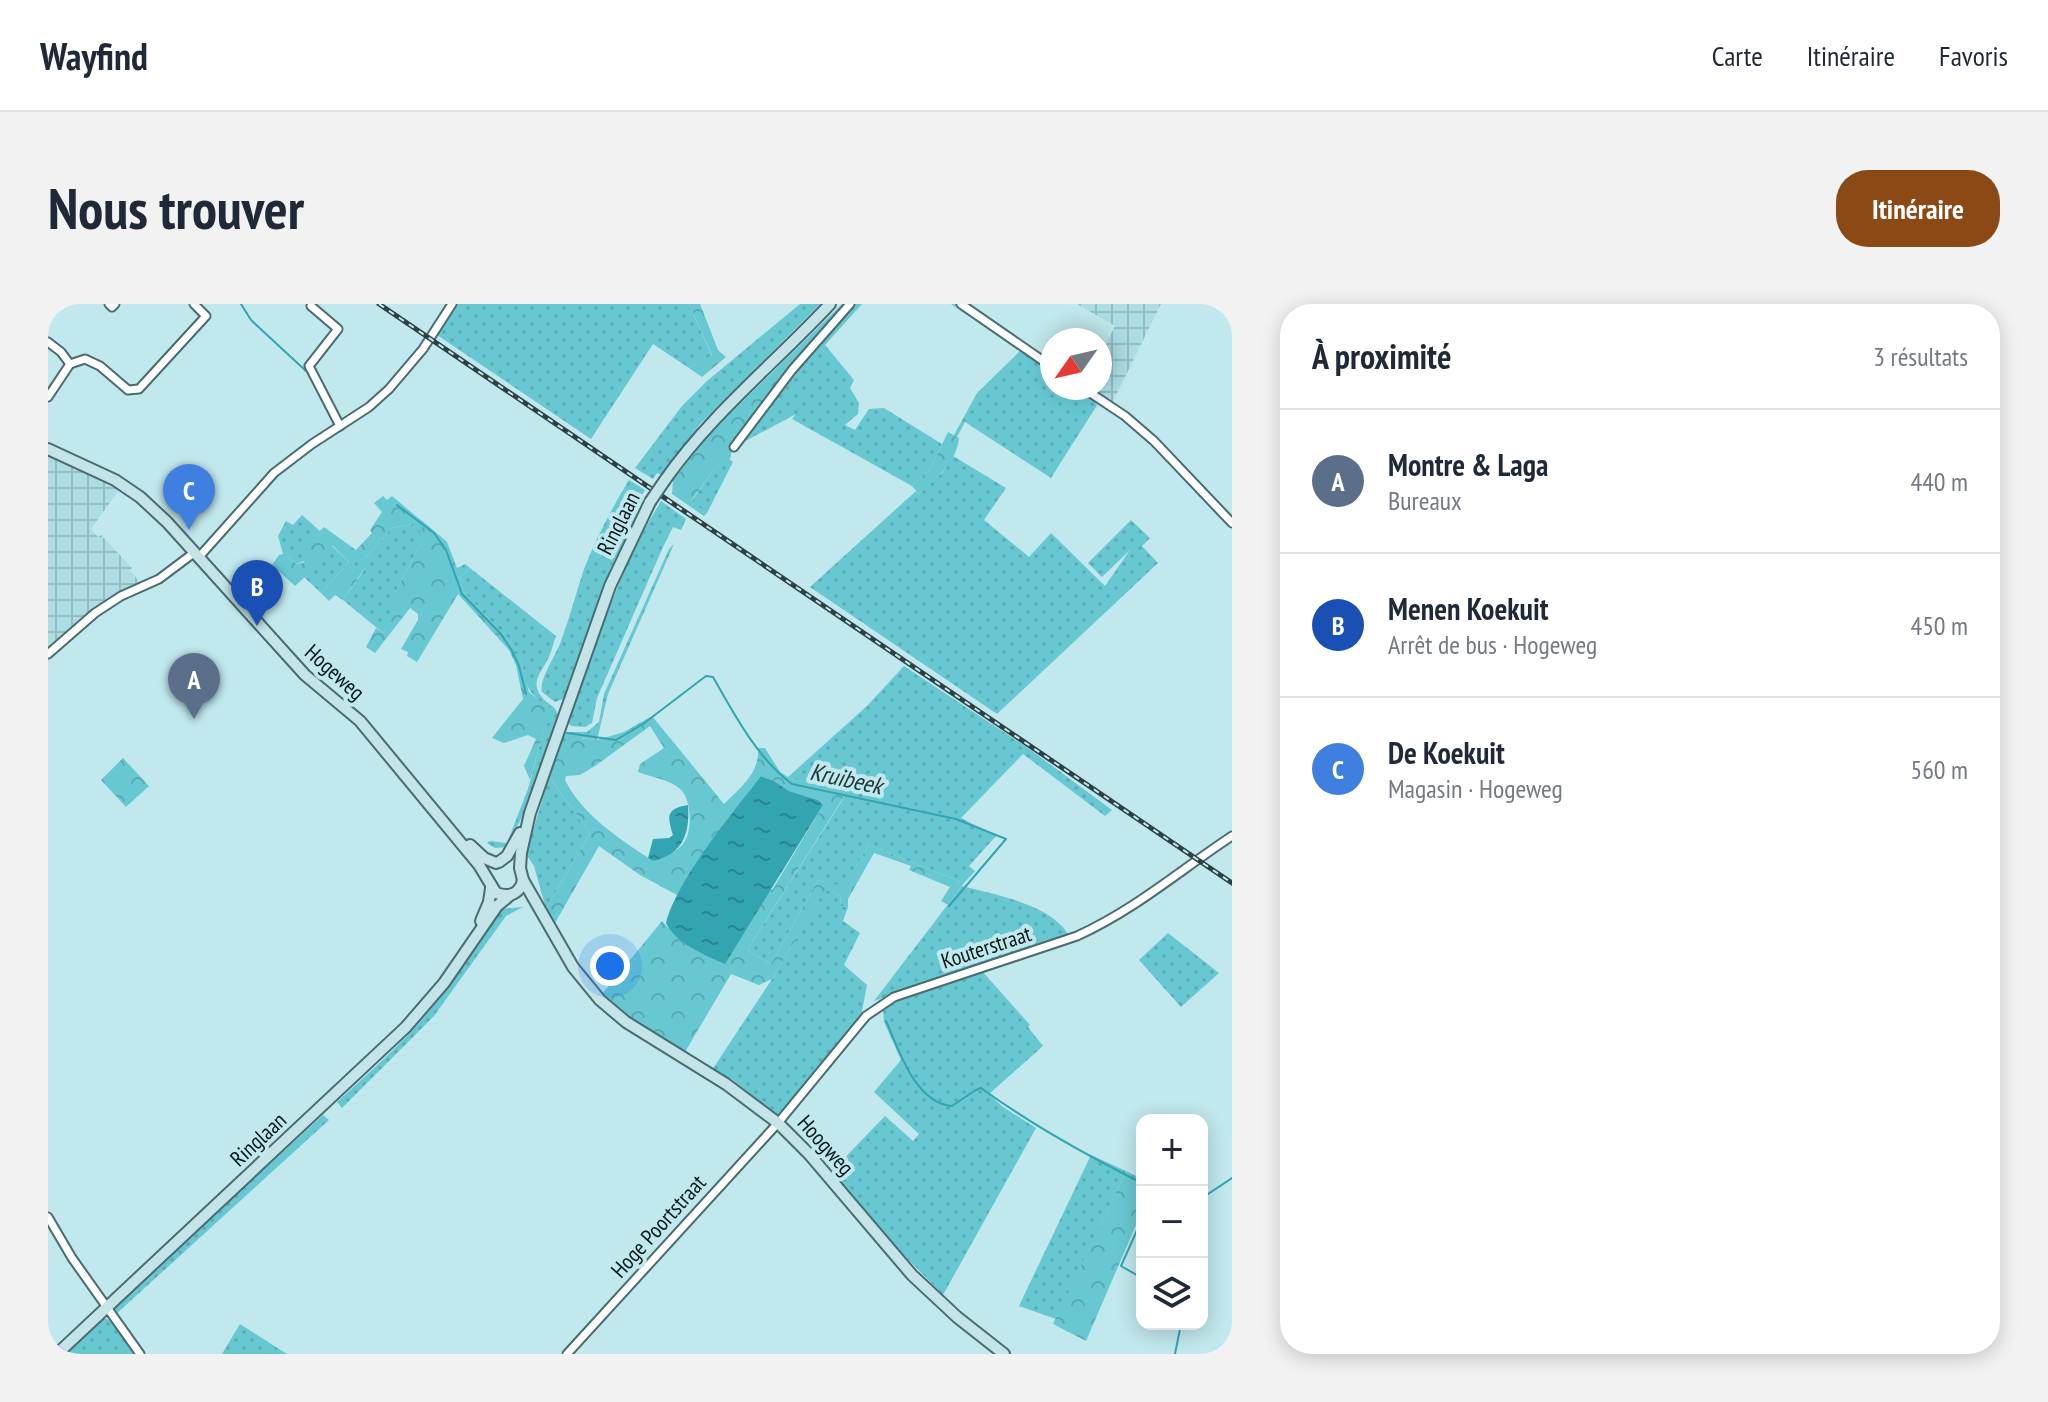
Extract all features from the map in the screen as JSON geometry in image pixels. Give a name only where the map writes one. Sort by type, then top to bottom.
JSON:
[{"type":"main road","name":"Ringlaan","points":[[57,1354],[406,1027],[444,983],[497,906],[523,880],[521,853],[530,813],[610,586],[650,502],[698,437],[735,396],[830,304]]},
{"type":"main road","name":"Hogeweg","points":[[48,449],[90,467],[140,497],[197,554],[305,675],[360,721],[479,865],[490,885]]},
{"type":"main road","name":"Ringlaan","points":[[473,942],[489,902],[489,872],[512,849],[530,813]]},
{"type":"main road","name":"Hogeweg","points":[[439,817],[484,858],[497,863]]},
{"type":"main road","points":[[497,863],[514,863],[520,868]]},
{"type":"main road","points":[[523,880],[545,920]]},
{"type":"main road","points":[[490,885],[496,893],[527,899],[545,920]]},
{"type":"main road","name":"Hoogweg","points":[[545,920],[573,967],[593,993],[626,1022],[726,1084],[778,1123],[809,1154],[912,1275],[957,1317],[1004,1354]]},
{"type":"street","points":[[48,397],[70,364],[85,359],[92,361],[128,390],[139,389],[206,316],[194,304]]},
{"type":"street","points":[[48,654],[95,613],[121,596],[159,579],[197,554],[274,473],[369,407],[401,376],[452,304]]},
{"type":"street","points":[[734,447],[792,370],[850,304]]},
{"type":"street","points":[[961,304],[1040,359]]},
{"type":"street","points":[[311,306],[338,329],[309,366],[340,426]]},
{"type":"street","points":[[48,342],[70,364]]},
{"type":"street","points":[[1101,400],[1154,441],[1232,523]]},
{"type":"street","name":"Kouterstraat","points":[[778,1123],[866,1016],[894,997],[1077,936],[1101,925],[1168,884],[1232,836]]},
{"type":"street","name":"Hoge Poortstraat","points":[[567,1354],[778,1123]]},
{"type":"street","points":[[48,1217],[72,1258],[140,1354]]},
{"type":"shaded area","points":[[1077,304],[1161,304],[1112,403],[1107,400],[1112,400],[1112,332],[1115,326]]},
{"type":"shaded area","points":[[48,456],[119,490],[91,529],[98,537],[101,535],[132,568],[130,570],[142,585],[119,595],[48,651]]},
{"type":"green space","points":[[455,304],[689,304],[712,356],[689,368],[653,344],[591,439],[437,335]]},
{"type":"green space","points":[[689,304],[700,304],[718,350],[726,357],[702,377],[689,368],[712,355]]},
{"type":"green space","points":[[800,304],[820,304],[700,424],[661,475],[657,473],[653,479],[635,468],[682,406],[707,381]]},
{"type":"green space","points":[[842,304],[847,304],[756,413],[691,501],[707,513],[704,516],[672,494],[673,480],[709,434]]},
{"type":"green space","points":[[853,304],[862,304],[825,345],[854,380],[850,388],[859,403],[858,414],[845,425],[855,430],[869,409],[884,408],[942,444],[930,469],[912,486],[792,419],[796,414],[738,445]]},
{"type":"green space","points":[[951,304],[956,304],[1040,362],[1040,400],[1094,400],[1097,405],[1051,478],[965,422],[957,437],[954,435],[977,393],[1020,351]]},
{"type":"green space","points":[[948,432],[959,438],[954,455],[945,469],[919,494],[912,486],[930,469]]},
{"type":"green space","points":[[733,443],[730,460],[733,462],[707,513],[691,502]]},
{"type":"green space","points":[[953,456],[1006,488],[984,520],[1029,557],[1051,533],[1105,586],[1130,550],[1102,577],[1088,563],[1131,520],[1150,538],[1142,546],[1158,563],[997,714],[810,587],[916,491],[919,494],[943,472]]},
{"type":"green space","points":[[629,480],[645,490],[640,498],[644,501],[610,569],[563,699],[555,702],[542,692],[543,680],[561,641],[589,557]]},
{"type":"green space","points":[[383,496],[387,500],[392,496],[417,517],[413,524],[392,528],[365,558],[355,558],[353,566],[364,569],[343,600],[335,595],[329,601],[321,593],[349,562],[332,545],[315,568],[295,586],[272,565],[283,554],[296,564],[303,563],[309,553],[305,545],[324,527],[356,550],[372,533],[370,530],[382,512],[374,503]]},
{"type":"green space","points":[[661,501],[686,519],[681,530],[673,527],[663,547],[597,698],[592,723],[585,727],[572,726],[568,723],[609,609]]},
{"type":"green space","points":[[302,515],[320,531],[306,545],[310,552],[307,560],[296,564],[283,554],[278,536],[286,521],[293,525]]},
{"type":"green space","points":[[417,517],[425,523],[416,540],[421,544],[394,594],[394,617],[383,633],[343,600],[364,570],[353,566],[355,558],[365,558],[392,528],[413,524]]},
{"type":"green space","points":[[425,523],[447,542],[457,568],[465,564],[470,568],[460,577],[463,591],[515,647],[529,692],[553,712],[545,726],[530,780],[524,766],[536,739],[528,735],[504,743],[492,738],[523,699],[516,665],[509,650],[458,594],[417,662],[401,649],[418,620],[418,614],[410,608],[375,653],[366,647],[376,628],[383,633],[393,617],[394,594],[421,544],[415,540]]},
{"type":"green space","points":[[674,544],[608,694],[597,740],[582,738],[566,752],[558,754],[564,732],[587,732],[599,722],[604,694],[669,549]]},
{"type":"green space","points":[[331,545],[349,562],[321,593],[304,577]]},
{"type":"green space","points":[[470,568],[556,636],[537,687],[558,715],[521,819],[507,847],[495,848],[487,843],[507,843],[528,789],[545,725],[551,720],[549,708],[528,686],[515,647],[463,591],[460,577]]},
{"type":"green space","points":[[904,666],[1028,748],[1112,810],[1105,816],[1023,754],[961,818],[996,836],[969,866],[975,871],[964,883],[869,845],[843,887],[818,880],[771,964],[747,950],[845,796],[788,777],[867,706]]},
{"type":"green space","points":[[652,716],[724,804],[753,772],[758,748],[765,748],[780,772],[788,777],[845,795],[747,950],[771,964],[818,880],[843,886],[869,845],[964,883],[948,905],[941,901],[950,887],[909,870],[911,866],[874,853],[848,899],[848,907],[841,906],[840,896],[825,890],[772,979],[759,985],[731,974],[685,1052],[632,1018],[602,994],[662,921],[677,937],[773,889],[823,805],[818,800],[789,791],[761,776],[729,817],[677,895],[640,875],[599,846],[555,923],[546,909],[590,833],[549,777],[558,754],[566,751],[569,737],[597,740],[624,732]],"holes":[[[650,726],[664,748],[640,764],[638,772],[679,788],[687,800],[690,825],[681,846],[653,861],[592,816],[565,780],[566,776],[580,775],[595,766]]]},
{"type":"green space","points":[[123,758],[149,786],[126,807],[101,780]]},
{"type":"green space","points":[[549,777],[590,833],[546,909],[534,866],[526,854]]},
{"type":"green space","points":[[962,886],[1035,908],[1060,924],[1068,934],[874,1001]]},
{"type":"green space","points":[[825,889],[840,896],[841,906],[848,907],[843,921],[860,933],[844,965],[867,985],[861,1016],[782,1113],[777,1115],[733,1080],[712,1070],[772,979]]},
{"type":"green space","points":[[523,907],[506,916],[434,1016],[342,1108],[337,1102],[396,1047],[439,999],[500,909]]},
{"type":"green space","points":[[1168,933],[1219,973],[1181,1007],[1139,960]]},
{"type":"green space","points":[[982,971],[1030,1025],[1028,1027],[1043,1046],[989,1094],[1036,1128],[943,1295],[894,1245],[832,1171],[885,1116],[913,1141],[919,1134],[874,1092],[901,1060],[884,1022],[883,1008],[903,995]]},
{"type":"green space","points":[[323,1115],[329,1120],[115,1315],[113,1308]]},
{"type":"green space","points":[[1091,1155],[1126,1171],[1056,1319],[1019,1306]]},
{"type":"green space","points":[[1126,1171],[1136,1176],[1136,1225],[1086,1341],[1053,1324]]},
{"type":"green space","points":[[103,1318],[114,1321],[137,1354],[65,1354]]},
{"type":"green space","points":[[240,1324],[287,1354],[222,1354]]},
{"type":"water","points":[[761,776],[789,791],[818,800],[823,805],[725,964],[684,943],[666,923],[694,867]]},
{"type":"water","points":[[688,805],[686,834],[678,848],[663,858],[653,861],[648,858],[653,839],[673,835],[669,818],[672,811]]},
{"type":"waterway","name":"Kruibeek","points":[[241,304],[251,320],[306,371]]},
{"type":"waterway","name":"Kruibeek","points":[[397,505],[434,533],[446,550],[462,594],[501,634],[511,649],[526,694]]},
{"type":"waterway","name":"Kruibeek","points":[[567,733],[616,740],[643,724],[706,676],[713,677],[757,748],[792,784],[956,819],[1006,839],[949,906]]},
{"type":"waterway","name":"Kruibeek","points":[[886,1021],[910,1073],[928,1096],[939,1103],[952,1106],[981,1088],[1060,1139],[1136,1180]]},
{"type":"waterway","points":[[1208,1194],[1232,1178]]},
{"type":"waterway","name":"Kruibeek","points":[[1136,1232],[1121,1266],[1136,1275]]},
{"type":"waterway","name":"Kruibeek","points":[[1175,1354],[1180,1330]]},
{"type":"railway","points":[[379,304],[1232,883]]},
{"type":"place","name":"De Koekuit","points":[[189,530]]},
{"type":"place","name":"Menen Koekuit","points":[[257,626]]},
{"type":"place","name":"Montre & Laga","points":[[194,719]]}]
